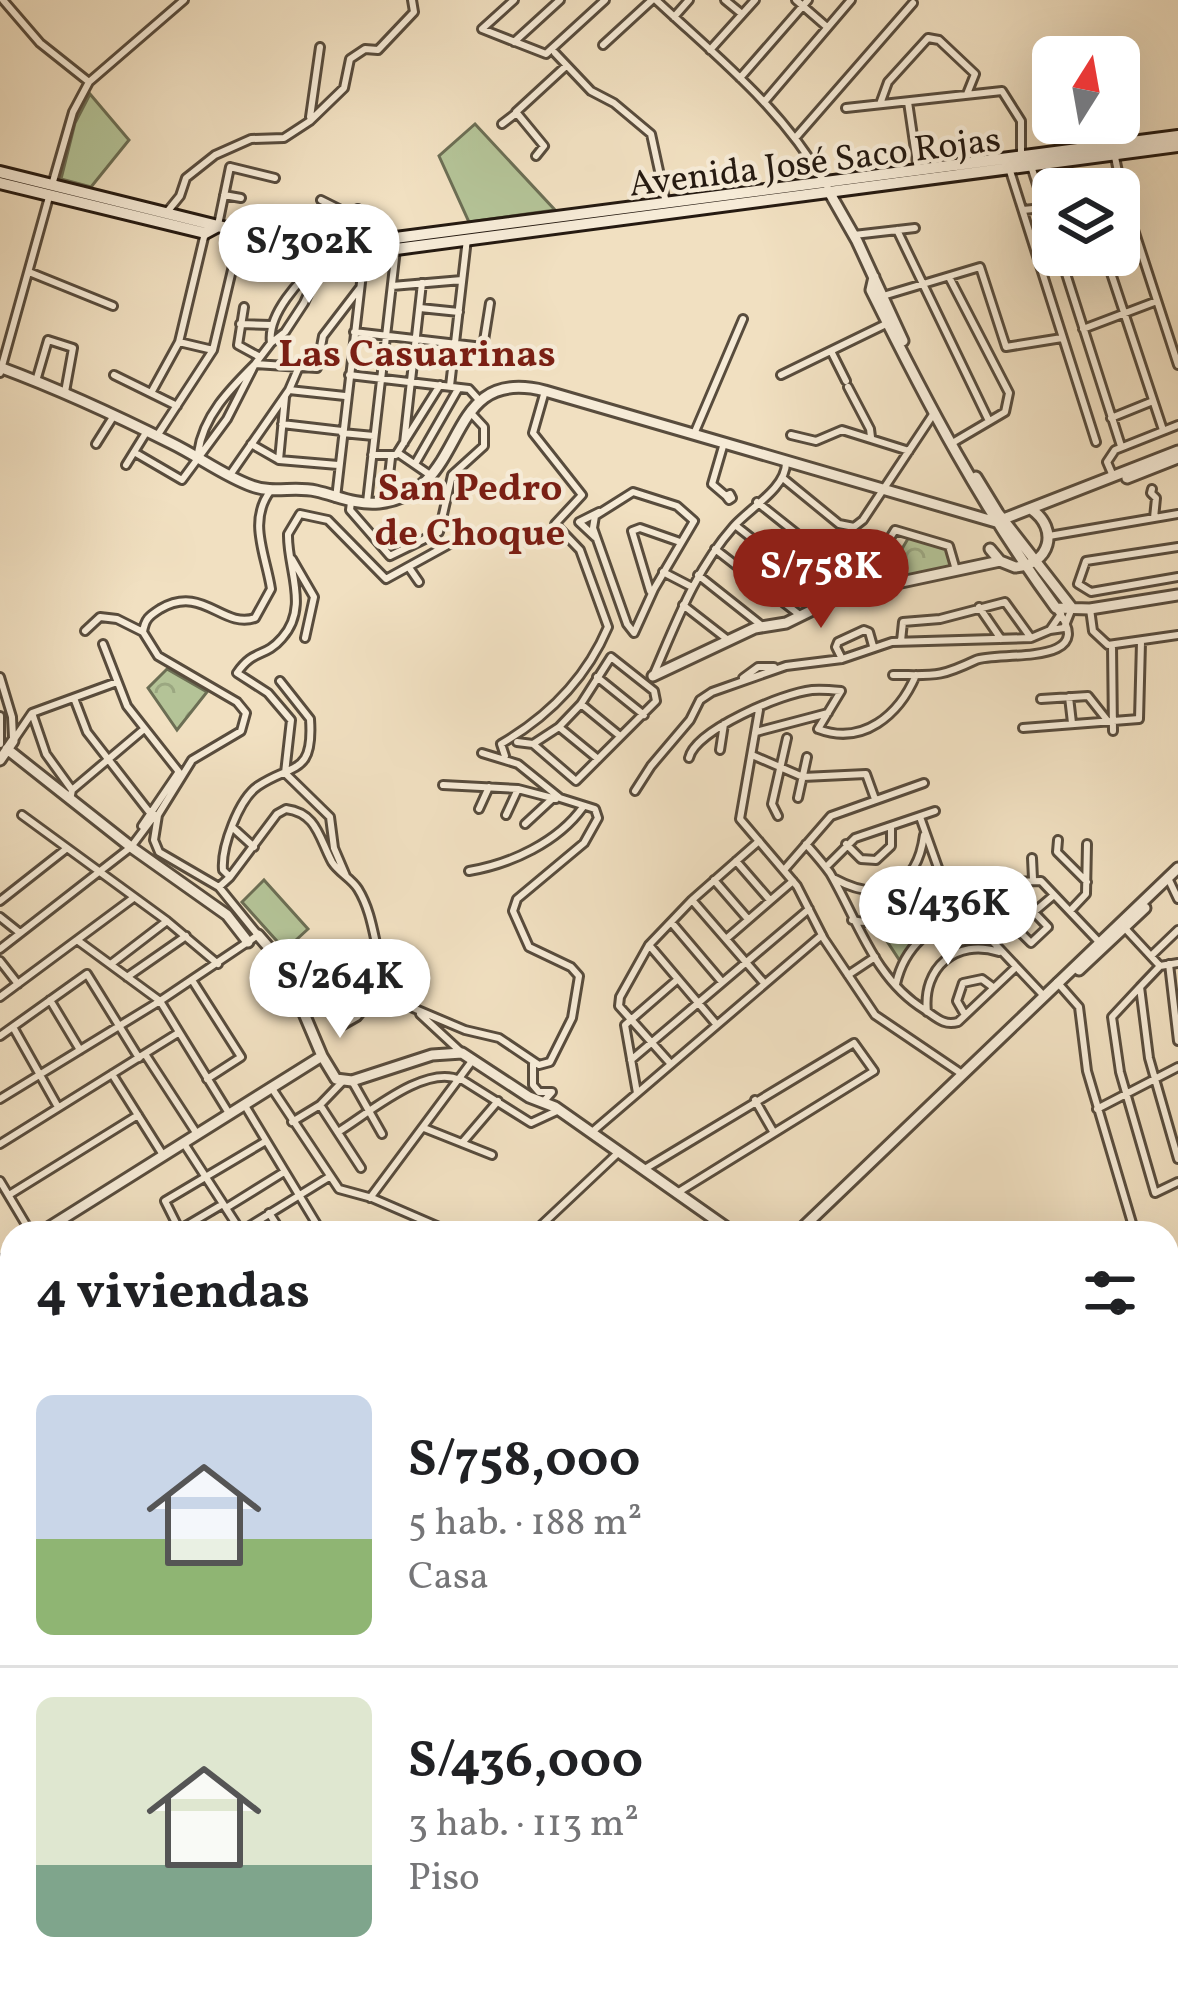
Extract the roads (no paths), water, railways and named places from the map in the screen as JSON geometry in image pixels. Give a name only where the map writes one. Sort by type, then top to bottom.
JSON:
[{"type":"main road","name":"Avenida José Saco Rojas","points":[[604,216],[666,202],[1010,169],[1178,136]]},
{"type":"main road","name":"Avenida José Saco Rojas","points":[[604,216],[1021,156],[1178,146]]},
{"type":"main road","points":[[0,172],[50,191],[205,233],[218,226]]},
{"type":"main road","points":[[0,183],[241,232],[365,248],[396,249],[604,216]]},
{"type":"main road","points":[[338,245],[604,216]]},
{"type":"street","points":[[3,0],[40,43],[89,82]]},
{"type":"street","points":[[184,0],[89,82],[73,112],[1,371],[114,413],[230,475],[271,490],[307,489],[351,502],[386,502],[432,476],[479,400],[506,386],[545,391],[1001,523]]},
{"type":"street","points":[[164,215],[180,196],[185,178],[215,155],[251,139],[284,138],[310,121],[344,88],[350,59],[365,49],[378,50],[414,12],[412,0]]},
{"type":"street","points":[[514,0],[482,29],[546,54],[605,0]]},
{"type":"street","points":[[514,42],[560,0]]},
{"type":"street","points":[[603,45],[654,0],[765,101],[796,136],[854,235],[935,412],[1001,523]]},
{"type":"street","points":[[674,17],[688,0]]},
{"type":"street","points":[[725,0],[742,14]]},
{"type":"street","points":[[710,50],[755,0]]},
{"type":"street","points":[[765,101],[850,0]]},
{"type":"street","points":[[740,78],[802,2],[827,27]]},
{"type":"street","points":[[796,136],[913,3]]},
{"type":"street","points":[[880,104],[888,82],[928,38],[939,40],[975,74],[968,94]]},
{"type":"street","points":[[310,121],[320,47]]},
{"type":"street","points":[[554,53],[591,91],[651,134],[666,202]]},
{"type":"street","points":[[502,124],[566,65]]},
{"type":"street","points":[[846,108],[1001,92],[1021,122],[1021,156]]},
{"type":"street","points":[[908,101],[918,170]]},
{"type":"street","points":[[515,114],[544,146],[536,156]]},
{"type":"street","points":[[1114,149],[1117,168]]},
{"type":"street","points":[[218,226],[230,167],[274,178]]},
{"type":"street","points":[[1010,169],[1096,442]]},
{"type":"street","points":[[224,195],[241,198]]},
{"type":"street","points":[[271,343],[271,325],[302,280],[338,245],[355,213],[321,200]]},
{"type":"street","points":[[1023,210],[1032,209]]},
{"type":"street","points":[[854,235],[914,228]]},
{"type":"street","points":[[897,230],[989,421]]},
{"type":"street","points":[[126,466],[177,406],[212,350],[241,232]]},
{"type":"street","points":[[152,393],[179,342],[205,233]]},
{"type":"street","points":[[415,464],[454,387],[454,345],[467,239]]},
{"type":"street","points":[[336,498],[365,248]]},
{"type":"street","points":[[366,503],[396,249]]},
{"type":"street","points":[[1140,249],[1178,365]]},
{"type":"street","points":[[134,452],[182,480],[227,419],[258,361],[285,332],[313,288],[323,262]]},
{"type":"street","points":[[883,296],[981,268],[1006,347],[1063,338]]},
{"type":"street","points":[[28,272],[113,306]]},
{"type":"street","points":[[1066,276],[1121,446]]},
{"type":"street","points":[[1112,276],[1163,430]]},
{"type":"street","points":[[874,277],[871,290],[984,503],[1031,564],[1069,628],[1061,644],[1044,653],[977,660],[951,674],[893,674]]},
{"type":"street","points":[[949,277],[1009,393],[1005,412],[954,442]]},
{"type":"street","points":[[392,286],[462,280]]},
{"type":"street","points":[[404,443],[422,283]]},
{"type":"street","points":[[244,307],[238,345],[258,361],[317,368],[323,336],[359,289]]},
{"type":"street","points":[[1083,329],[1156,301]]},
{"type":"street","points":[[354,332],[484,346],[490,303]]},
{"type":"street","points":[[419,308],[459,312]]},
{"type":"street","points":[[694,434],[743,319]]},
{"type":"street","points":[[781,375],[888,323]]},
{"type":"street","points":[[240,324],[271,325]]},
{"type":"street","points":[[36,381],[48,340],[74,348],[65,392]]},
{"type":"street","points":[[179,342],[212,350]]},
{"type":"street","points":[[831,351],[871,438]]},
{"type":"street","points":[[198,456],[204,430],[223,397],[258,361]]},
{"type":"street","points":[[230,475],[298,369]]},
{"type":"street","points":[[114,375],[177,406]]},
{"type":"street","points":[[349,375],[471,390],[479,400]]},
{"type":"street","points":[[386,502],[394,455],[440,385]]},
{"type":"street","points":[[508,760],[502,744],[549,712],[572,688],[608,627],[580,550],[555,524],[582,495],[533,434],[545,391]]},
{"type":"street","points":[[287,392],[346,396]]},
{"type":"street","points":[[279,460],[287,392]]},
{"type":"street","points":[[1112,418],[1153,401]]},
{"type":"street","points":[[784,479],[843,526],[854,527],[935,412]]},
{"type":"street","points":[[96,444],[114,413]]},
{"type":"street","points":[[351,502],[350,511],[390,556],[439,532],[452,475],[484,446],[484,428],[471,413]]},
{"type":"street","points":[[282,424],[374,436]]},
{"type":"street","points":[[1113,476],[1109,457],[1121,446],[1178,425]]},
{"type":"street","points":[[791,435],[816,441],[842,430],[909,451]]},
{"type":"street","points":[[251,443],[279,460],[338,465]]},
{"type":"street","points":[[724,443],[712,484],[726,496]]},
{"type":"street","points":[[372,455],[394,455],[432,476]]},
{"type":"street","points":[[1034,511],[1113,476],[1178,455]]},
{"type":"street","points":[[982,563],[990,549],[989,535],[1001,523],[1178,455]]},
{"type":"street","points":[[651,681],[698,575],[735,525],[784,479],[785,459]]},
{"type":"street","points":[[440,465],[452,475]]},
{"type":"street","points":[[143,632],[150,616],[186,600],[241,621],[255,618],[271,589],[259,536],[264,500],[271,490]]},
{"type":"street","points":[[598,539],[578,524],[633,492],[677,506],[694,520],[633,633],[593,522],[601,511]]},
{"type":"street","points":[[1154,518],[1156,498]]},
{"type":"street","points":[[758,502],[841,569],[845,594]]},
{"type":"street","points":[[974,515],[982,512],[984,503]]},
{"type":"street","points":[[1031,564],[1046,548],[1049,536],[1034,511]]},
{"type":"street","points":[[286,774],[291,720],[268,693],[237,673],[248,657],[268,651],[287,632],[297,588],[287,540],[300,514],[311,514],[339,528],[386,579],[455,542]]},
{"type":"street","points":[[1049,536],[1178,514]]},
{"type":"street","points":[[735,525],[831,601]]},
{"type":"street","points":[[652,594],[632,531],[640,528],[680,542]]},
{"type":"street","points":[[876,588],[874,564],[896,530],[949,546],[956,570]]},
{"type":"street","points":[[1178,547],[1086,561],[1078,580],[1084,591],[1178,577]]},
{"type":"street","points":[[715,549],[801,616]]},
{"type":"street","points":[[990,549],[1000,561]]},
{"type":"street","points":[[292,559],[314,597],[305,638]]},
{"type":"street","points":[[651,681],[728,640],[801,616],[845,594],[982,563],[1031,564],[1072,608]]},
{"type":"street","points":[[410,568],[418,582]]},
{"type":"street","points":[[663,572],[692,587]]},
{"type":"street","points":[[698,575],[762,626]]},
{"type":"street","points":[[1058,611],[1178,595]]},
{"type":"street","points":[[901,641],[903,622],[938,620],[1007,603],[1031,638]]},
{"type":"street","points":[[683,605],[728,640]]},
{"type":"street","points":[[979,607],[1001,640]]},
{"type":"street","points":[[635,791],[686,726],[700,700],[758,667],[842,659],[872,646],[901,641],[1031,638],[1064,628],[1072,608]]},
{"type":"street","points":[[1090,609],[1096,637],[1112,646],[1178,635]]},
{"type":"street","points":[[1050,630],[1058,611]]},
{"type":"street","points":[[85,631],[94,620],[108,617],[143,632],[158,656],[237,702],[246,712],[241,731],[178,772],[131,847]]},
{"type":"street","points":[[842,659],[838,642],[863,630],[869,632],[872,646]]},
{"type":"street","points":[[1023,728],[1141,717],[1141,642]]},
{"type":"street","points":[[103,644],[117,682],[144,730],[178,772]]},
{"type":"street","points":[[1112,646],[1113,731]]},
{"type":"street","points":[[518,742],[533,744],[577,781],[656,701],[651,681],[611,657],[581,704],[533,744]]},
{"type":"street","points":[[689,758],[691,746],[706,733],[811,690],[841,691],[818,730],[838,737],[875,728],[906,700],[916,675]]},
{"type":"street","points":[[0,677],[12,717],[0,760]]},
{"type":"street","points":[[597,677],[644,715]]},
{"type":"street","points":[[4,744],[32,713],[117,682]]},
{"type":"street","points":[[230,877],[224,870],[224,841],[255,787],[295,771],[305,755],[310,719],[280,682]]},
{"type":"street","points":[[1041,699],[1088,696],[1110,720]]},
{"type":"street","points":[[1069,697],[1072,723]]},
{"type":"street","points":[[74,698],[86,729],[151,812]]},
{"type":"street","points":[[581,704],[622,737]]},
{"type":"street","points":[[759,710],[740,816],[793,880],[822,935],[887,1025],[962,1074]]},
{"type":"street","points":[[32,713],[46,754],[71,795]]},
{"type":"street","points":[[756,732],[829,713]]},
{"type":"street","points":[[0,716],[4,744],[281,962],[322,1058],[336,1079],[348,1081],[382,1134]]},
{"type":"street","points":[[721,750],[724,724]]},
{"type":"street","points":[[559,727],[598,759]]},
{"type":"street","points":[[71,795],[144,730]]},
{"type":"street","points":[[778,816],[772,805],[787,738]]},
{"type":"street","points":[[482,753],[530,772],[556,798]]},
{"type":"street","points":[[752,755],[802,777],[866,774],[875,799]]},
{"type":"street","points":[[798,798],[807,758]]},
{"type":"street","points":[[0,949],[131,847],[190,764]]},
{"type":"street","points":[[286,774],[326,810],[334,848],[364,903],[389,990],[462,1053],[529,1097],[548,1096]]},
{"type":"street","points":[[784,870],[836,813],[924,783]]},
{"type":"street","points":[[406,1005],[465,1030],[499,1038],[532,1064],[550,1061],[572,1018],[579,976],[571,967],[529,947],[513,911],[517,899],[590,838],[598,818],[595,809],[518,789],[443,784]]},
{"type":"street","points":[[479,808],[489,787]]},
{"type":"street","points":[[506,815],[518,789]]},
{"type":"street","points":[[525,824],[556,798]]},
{"type":"street","points":[[164,804],[155,824],[155,847],[219,887],[253,938]]},
{"type":"street","points":[[470,871],[500,866],[538,847],[584,805]]},
{"type":"street","points":[[219,887],[273,818],[292,809],[317,827],[334,864],[346,876]]},
{"type":"street","points":[[826,867],[847,844],[935,812]]},
{"type":"street","points":[[22,815],[218,964]]},
{"type":"street","points":[[920,817],[957,906],[1044,996]]},
{"type":"street","points":[[847,844],[861,859],[876,860],[891,846],[891,826]]},
{"type":"street","points":[[232,827],[254,847]]},
{"type":"street","points":[[832,878],[860,891],[893,887],[917,865],[925,831]]},
{"type":"street","points":[[1058,840],[1057,852],[1087,882]]},
{"type":"street","points":[[671,1064],[619,1002],[650,945],[759,841]]},
{"type":"street","points":[[806,844],[826,867],[852,920],[896,987],[927,1012],[949,1024],[1016,967]]},
{"type":"street","points":[[1070,911],[1086,894],[1087,844]]},
{"type":"street","points":[[0,901],[66,849]]},
{"type":"street","points":[[1032,858],[1033,879]]},
{"type":"street","points":[[736,861],[770,900]]},
{"type":"street","points":[[1174,876],[1178,899]]},
{"type":"street","points":[[809,1221],[1174,876]]},
{"type":"street","points":[[714,880],[748,920]]},
{"type":"street","points":[[726,939],[793,880]]},
{"type":"street","points":[[852,920],[874,923],[902,917],[926,902],[943,880]]},
{"type":"street","points":[[957,906],[1008,881],[1041,881],[1100,942]]},
{"type":"street","points":[[1034,912],[1054,894]]},
{"type":"street","points":[[0,997],[134,898]]},
{"type":"street","points":[[692,900],[765,984]]},
{"type":"street","points":[[1023,906],[1034,912],[1048,927],[1031,943],[1006,915],[1023,906]]},
{"type":"street","points":[[631,1060],[809,909]]},
{"type":"street","points":[[0,917],[20,933]]},
{"type":"street","points":[[896,987],[902,964],[919,940],[942,925],[968,918]]},
{"type":"street","points":[[111,964],[167,921]]},
{"type":"street","points":[[671,922],[722,982]]},
{"type":"street","points":[[1060,984],[1122,925]]},
{"type":"street","points":[[1122,925],[1151,956],[1169,964]]},
{"type":"street","points":[[1151,956],[1178,930]]},
{"type":"street","points":[[591,1134],[822,935]]},
{"type":"street","points":[[127,976],[186,936]]},
{"type":"street","points":[[1,1096],[160,1001],[253,938]]},
{"type":"street","points":[[77,940],[160,1001],[231,1115]]},
{"type":"street","points":[[650,945],[717,1025]]},
{"type":"street","points":[[927,1012],[926,992],[940,963],[969,948],[1002,953]]},
{"type":"street","points":[[848,975],[875,956]]},
{"type":"street","points":[[0,961],[18,984]]},
{"type":"street","points":[[1169,964],[1112,1016],[1126,1094],[1155,1193],[1178,1182]]},
{"type":"street","points":[[1169,964],[1178,1041]]},
{"type":"street","points":[[289,979],[307,971],[344,1025],[377,996],[386,981]]},
{"type":"street","points":[[0,1036],[87,974],[197,1134]]},
{"type":"street","points":[[637,1093],[624,1030],[678,979]]},
{"type":"street","points":[[965,1015],[957,1001],[963,983],[982,979],[994,988]]},
{"type":"street","points":[[192,980],[241,1058],[207,1079]]},
{"type":"street","points":[[1060,984],[1079,1006],[1087,1071],[1131,1221]]},
{"type":"street","points":[[1140,986],[1154,1079],[1178,1159]]},
{"type":"street","points":[[50,1000],[80,1050]]},
{"type":"street","points":[[13,1027],[58,1108]]},
{"type":"street","points":[[0,1144],[178,1034]]},
{"type":"street","points":[[643,1170],[854,1043],[874,1071],[676,1194]]},
{"type":"street","points":[[292,1123],[348,1081],[433,1055],[462,1053]]},
{"type":"street","points":[[69,1221],[322,1058]]},
{"type":"street","points":[[370,1198],[473,1060]]},
{"type":"street","points":[[532,1064],[533,1085],[559,1110],[716,1221]]},
{"type":"street","points":[[1097,1109],[1178,1067]]},
{"type":"street","points":[[112,1074],[164,1155]]},
{"type":"street","points":[[338,1132],[422,1080],[439,1075],[460,1080],[531,1124],[559,1110]]},
{"type":"street","points":[[548,1096],[551,1082]]},
{"type":"street","points":[[272,1089],[339,1190],[425,1221]]},
{"type":"street","points":[[755,1100],[775,1134]]},
{"type":"street","points":[[462,1143],[498,1101]]},
{"type":"street","points":[[320,1105],[362,1168]]},
{"type":"street","points":[[245,1106],[315,1221]]},
{"type":"street","points":[[8,1195],[138,1114]]},
{"type":"street","points":[[69,1221],[231,1115]]},
{"type":"street","points":[[424,1128],[492,1155]]},
{"type":"street","points":[[175,1221],[165,1202],[266,1141]]},
{"type":"street","points":[[184,1144],[234,1221]]},
{"type":"street","points":[[546,1221],[619,1152]]},
{"type":"street","points":[[198,1221],[285,1172]]},
{"type":"street","points":[[257,1221],[329,1177]]},
{"type":"street","points":[[0,1181],[24,1221]]},
{"type":"street","points":[[269,1213],[274,1221]]},
{"type":"district","name":"Las Casuarinas","points":[[417,356]]},
{"type":"district","name":"San Pedro de Choque","points":[[470,512]]}]
